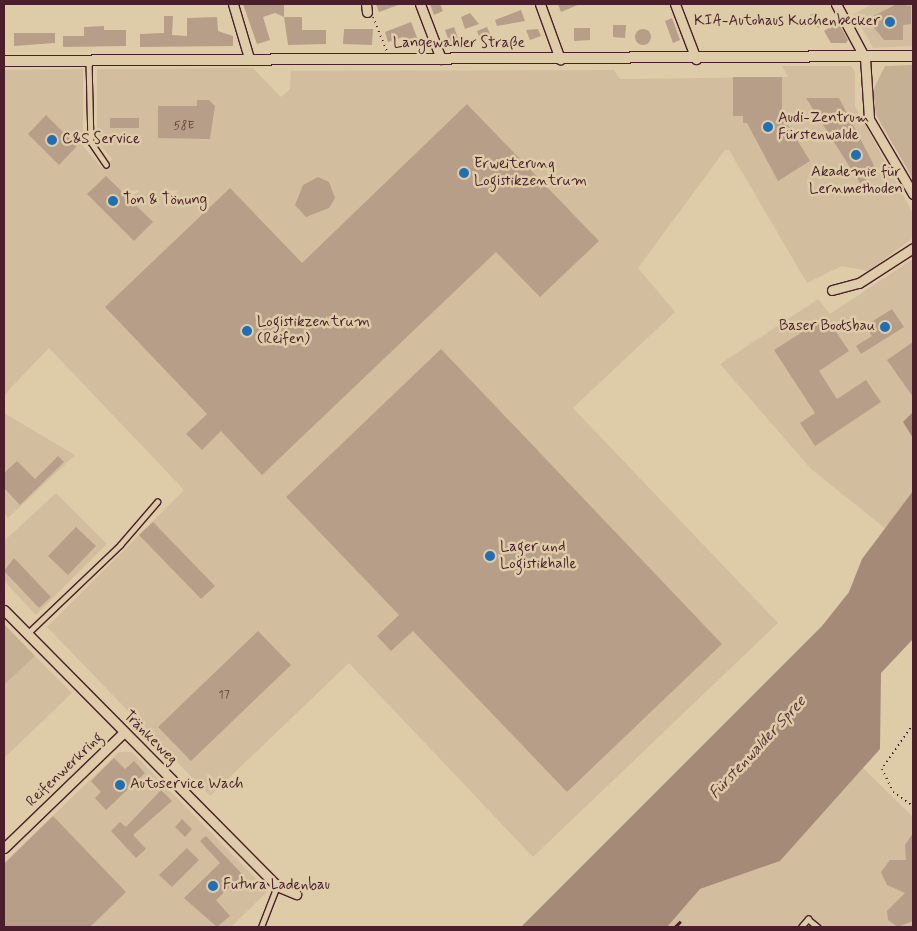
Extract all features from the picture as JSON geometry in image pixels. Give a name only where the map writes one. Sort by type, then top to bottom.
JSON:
[{"type":"street","points":[[233,4],[249,58]]},
{"type":"street","points":[[420,4],[441,59]]},
{"type":"street","points":[[540,4],[560,59]]},
{"type":"street","points":[[675,4],[696,59]]},
{"type":"street","points":[[836,4],[865,58],[868,119],[913,194]]},
{"type":"street","name":"Langewahler Straße","points":[[4,61],[249,58],[696,59],[913,56]]},
{"type":"street","points":[[832,290],[858,283],[913,248]]},
{"type":"street","name":"Tränkeweg","points":[[4,610],[277,886],[296,894]]},
{"type":"street","name":"Reifenwerkring","points":[[4,848],[124,732]]},
{"type":"lane","points":[[90,60],[91,142],[106,164]]},
{"type":"lane","points":[[27,634],[120,545],[158,502]]},
{"type":"lane","points":[[261,927],[277,886]]},
{"type":"lane","points":[[801,927],[808,919],[818,927]]},
{"type":"path","points":[[367,8],[378,21],[390,59]]},
{"type":"path","points":[[913,724],[882,769],[893,792],[913,806]]},
{"type":"shaded area","points":[[872,4],[913,4],[913,46],[873,48],[854,14]]},
{"type":"shaded area","points":[[913,65],[913,179],[876,115],[873,90],[885,66]]},
{"type":"shaded area","points":[[782,66],[851,66],[855,71],[855,106],[913,213],[913,238],[868,271],[842,266],[807,283],[729,150],[725,150],[638,268],[675,312],[573,408],[778,623],[533,857],[349,663],[210,796],[47,627],[184,490],[49,348],[4,395],[4,70],[83,69],[83,146],[103,169],[112,159],[97,141],[97,69],[253,68],[281,97],[290,89],[291,71],[614,70],[620,79],[788,77]]},
{"type":"shaded area","points":[[913,259],[913,491],[886,529],[811,469],[720,364],[818,299],[830,314]]},
{"type":"shaded area","points":[[4,413],[75,455],[8,518],[4,513]]},
{"type":"shaded area","points":[[56,493],[107,544],[36,615],[4,581],[4,541]]},
{"type":"shaded area","points":[[4,624],[35,656],[4,685]]},
{"type":"shaded area","points":[[35,656],[72,693],[4,758],[4,685]]},
{"type":"shaded area","points":[[119,752],[132,752],[268,891],[231,927],[4,927],[4,863]]},
{"type":"shaded area","points":[[863,768],[913,817],[913,927],[666,927],[700,889],[780,861]]},
{"type":"water","points":[[913,412],[913,438],[903,422]]},
{"type":"water","name":"Fürstenwalder Spree","points":[[913,491],[913,639],[881,673],[880,749],[780,861],[700,889],[667,927],[521,927],[822,626],[849,592],[862,559]]},
{"type":"building","points":[[243,4],[284,4],[284,17],[275,13],[263,17],[270,40],[257,44]]},
{"type":"building","points":[[376,4],[398,4],[398,5],[379,12]]},
{"type":"building","points":[[430,4],[440,4],[443,11],[434,15]]},
{"type":"building","points":[[558,4],[580,4],[561,12]]},
{"type":"building","name":"KIA-Autohaus Kuchenbecker","points":[[897,4],[911,6],[911,24],[903,25],[903,40],[884,40],[867,19]]},
{"type":"building","points":[[521,10],[525,21],[497,26],[495,20]]},
{"type":"building","points":[[815,12],[824,24],[818,28],[809,16]]},
{"type":"building","points":[[470,13],[479,24],[465,29],[461,17]]},
{"type":"building","points":[[164,16],[173,16],[172,35],[187,36],[187,18],[217,17],[218,31],[233,36],[233,46],[140,47],[140,34],[164,33]]},
{"type":"building","points":[[284,17],[302,17],[302,30],[326,30],[326,44],[288,45]]},
{"type":"building","points":[[672,18],[680,40],[673,43],[665,21]]},
{"type":"building","points":[[411,22],[418,40],[406,45],[403,37],[388,42],[385,32]]},
{"type":"building","points":[[838,22],[848,40],[846,43],[831,43],[824,31]]},
{"type":"building","points":[[613,25],[626,25],[625,38],[613,37]]},
{"type":"building","points":[[104,26],[104,30],[126,30],[126,46],[63,47],[63,36],[84,36],[84,27]]},
{"type":"building","points":[[454,27],[458,38],[449,41],[445,30]]},
{"type":"building","points":[[487,27],[492,38],[481,42],[477,31]]},
{"type":"building","points":[[574,28],[590,28],[590,40],[574,41]]},
{"type":"building","points":[[344,29],[373,29],[372,45],[343,44]]},
{"type":"building","points":[[538,29],[541,36],[530,40],[526,30]]},
{"type":"building","points":[[643,29],[649,31],[651,37],[649,43],[643,45],[637,43],[635,37],[637,31]]},
{"type":"building","points":[[14,33],[55,33],[55,43],[14,46]]},
{"type":"building","name":"Audi-Zentrum Fürstenwalde","points":[[733,77],[782,77],[782,115],[810,161],[778,181],[747,123],[743,123],[743,116],[733,116]]},
{"type":"building","name":"Akademie für Lernmethoden","points":[[806,98],[839,98],[878,173],[860,183]]},
{"type":"building","points":[[197,100],[209,100],[215,106],[210,139],[158,138],[158,106],[197,106]]},
{"type":"building","points":[[467,104],[599,241],[540,297],[496,252],[262,475],[221,431],[202,450],[186,434],[207,414],[105,307],[230,188],[302,263]]},
{"type":"building","name":"C&S Service","points":[[46,115],[77,146],[59,165],[28,134]]},
{"type":"building","points":[[110,118],[139,118],[139,128],[110,128]]},
{"type":"building","name":"Ton & Tönung","points":[[106,176],[153,222],[134,241],[87,194]]},
{"type":"building","points":[[318,177],[329,182],[335,198],[329,208],[306,217],[295,205],[303,185]]},
{"type":"building","name":"Baser Bootsbau","points":[[892,309],[904,327],[861,354],[856,346],[872,336],[865,326]]},
{"type":"building","points":[[826,317],[849,351],[819,371],[837,399],[866,380],[881,402],[815,446],[800,423],[815,413],[774,350]]},
{"type":"building","points":[[913,342],[913,397],[887,360]]},
{"type":"building","name":"Lager und Logistikhalle","points":[[441,349],[722,644],[567,792],[413,631],[391,651],[377,636],[399,615],[286,497]]},
{"type":"building","points":[[58,456],[64,462],[20,505],[4,488],[4,473],[17,461],[35,479]]},
{"type":"building","points":[[153,522],[215,586],[201,599],[139,535]]},
{"type":"building","points":[[76,527],[96,546],[68,575],[48,556]]},
{"type":"building","points":[[14,558],[51,597],[39,608],[4,571]]},
{"type":"building","points":[[258,631],[291,665],[191,761],[158,727]]},
{"type":"building","name":"Autoservice Wach","points":[[114,758],[125,769],[134,761],[145,773],[106,810],[95,798],[101,792],[91,781]]},
{"type":"building","points":[[161,790],[172,801],[133,835],[146,849],[136,858],[111,831],[120,822],[126,827]]},
{"type":"building","points":[[53,816],[126,892],[90,927],[4,927],[4,864]]},
{"type":"building","points":[[182,819],[192,829],[185,837],[175,827]]},
{"type":"building","points":[[913,833],[913,921],[898,927],[888,920],[887,911],[905,893],[887,885],[881,872],[890,860],[906,860],[905,845]]},
{"type":"building","name":"Futura Ladenbau","points":[[206,836],[243,875],[216,900],[230,916],[217,927],[184,898],[220,863],[200,841]]},
{"type":"building","points":[[187,848],[199,860],[172,887],[159,875]]},
{"type":"railway","points":[[675,927],[681,921]]},
{"type":"place","name":"KIA-Autohaus Kuchenbecker","points":[[890,22]]},
{"type":"place","name":"Audi-Zentrum Fürstenwalde","points":[[768,127]]},
{"type":"place","name":"C&S Service","points":[[52,140]]},
{"type":"place","name":"Akademie für Lernmethoden","points":[[856,155]]},
{"type":"place","name":"Erweiterung Logistikzentrum","points":[[464,173]]},
{"type":"place","name":"Ton & Tönung","points":[[113,201]]},
{"type":"place","name":"Baser Bootsbau","points":[[885,327]]},
{"type":"place","name":"Logistikzentrum (Reifen)","points":[[247,331]]},
{"type":"place","name":"Lager und Logistikhalle","points":[[490,556]]},
{"type":"place","name":"Autoservice Wach","points":[[120,785]]},
{"type":"place","name":"Futura Ladenbau","points":[[213,886]]}]
